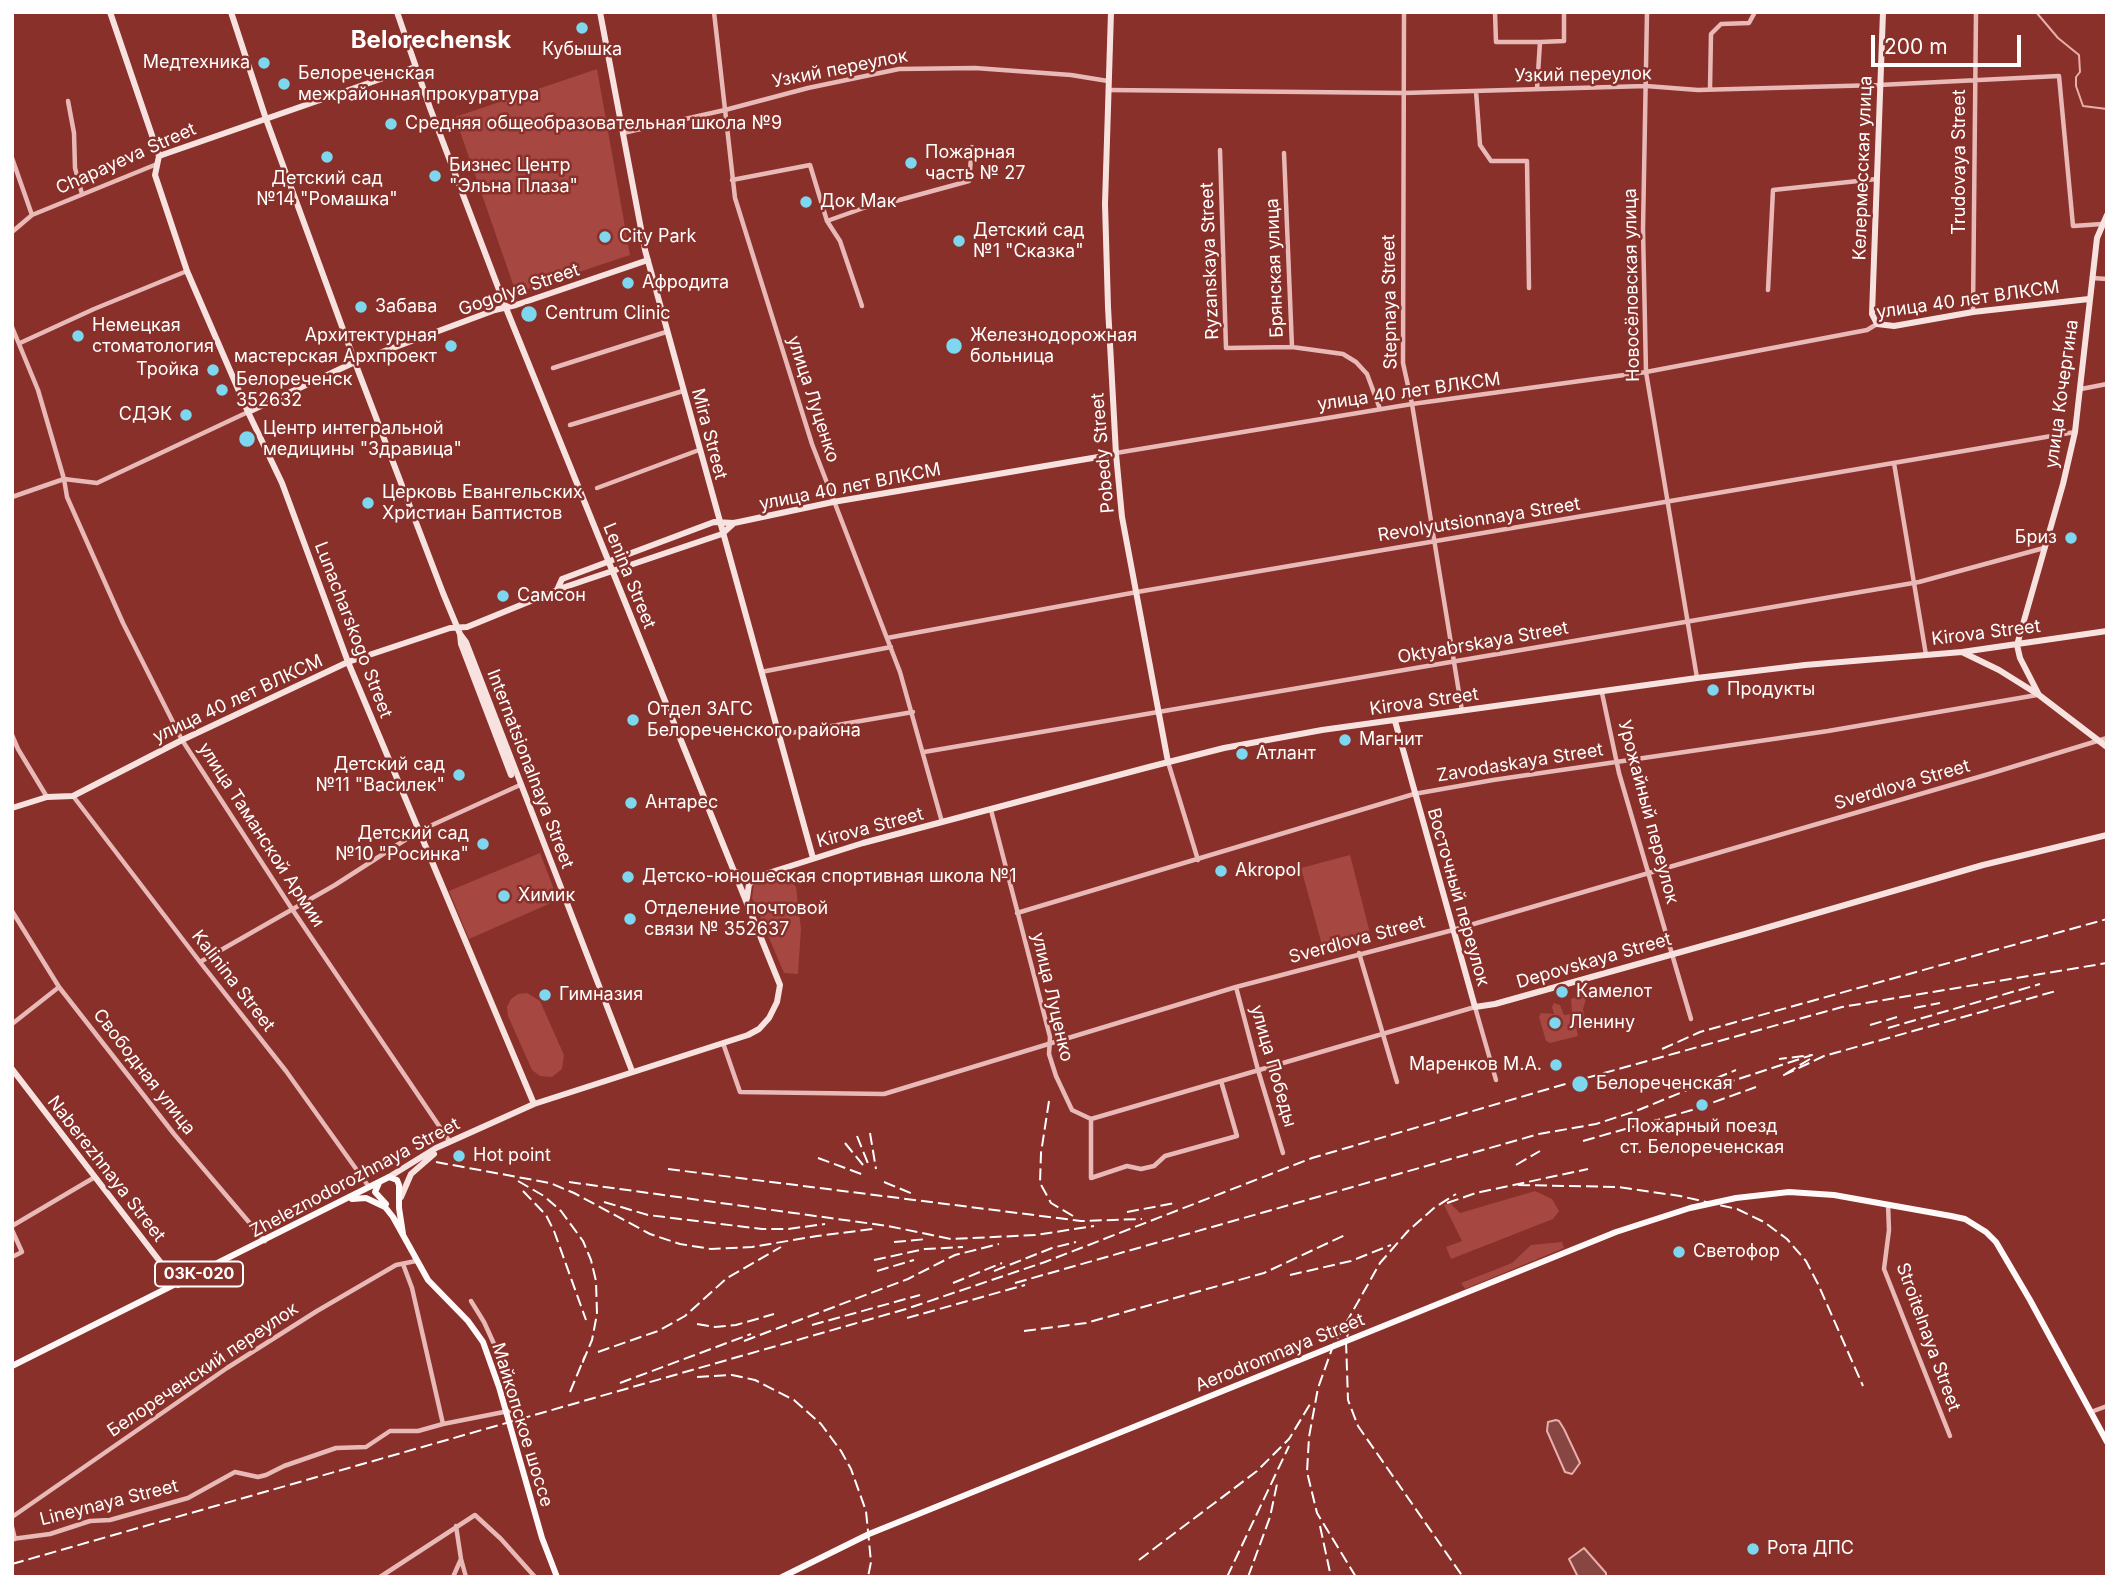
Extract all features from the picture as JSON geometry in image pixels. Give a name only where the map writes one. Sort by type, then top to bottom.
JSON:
[{"type":"main road","name":"Zheleznodorozhnaya Street","points":[[12,1366],[178,1285],[386,1178]]},
{"type":"main road","points":[[386,1178],[397,1180],[399,1185],[402,1234]]},
{"type":"main road","name":"Майкопское шоссе","points":[[386,1178],[376,1187],[375,1192],[388,1206],[428,1280],[476,1331],[488,1355],[542,1538],[557,1577]]},
{"type":"main road","name":"Aerodromnaya Street","points":[[782,1577],[892,1525],[1616,1233],[1689,1208],[1736,1198],[1799,1191],[1965,1219],[1986,1232],[1996,1242],[2107,1442]]},
{"type":"main road","points":[[341,1202],[366,1198],[383,1205],[393,1217]]},
{"type":"street","points":[[110,12],[159,156]]},
{"type":"street","name":"Internatsionalnaya Street","points":[[231,12],[266,119],[355,362],[631,1072]]},
{"type":"street","name":"Lenina Street","points":[[397,12],[415,67],[506,308],[777,976],[779,994],[769,1018],[760,1029],[723,1043]]},
{"type":"street","name":"Mira Street","points":[[600,12],[648,260],[666,332],[813,858]]},
{"type":"street","name":"улица Луценко","points":[[715,12],[732,180],[780,346],[833,502],[891,647],[913,712],[942,823]]},
{"type":"street","name":"Pobedy Street","points":[[1111,12],[1106,247],[1116,453],[1122,517],[1168,762]]},
{"type":"street","name":"Stepnaya Street","points":[[1404,12],[1403,363],[1462,712]]},
{"type":"street","points":[[1495,12],[1496,42],[1540,43],[1564,41],[1564,12]]},
{"type":"street","name":"Новосёловская улица","points":[[1647,12],[1643,229],[1646,372],[1697,678]]},
{"type":"street","points":[[1710,89],[1711,34],[1721,24],[1749,23],[1755,12]]},
{"type":"street","name":"Келермесская улица","points":[[1877,324],[1872,314],[1883,12]]},
{"type":"street","name":"Trudovaya Street","points":[[1973,312],[1976,12]]},
{"type":"street","points":[[1537,89],[1540,43]]},
{"type":"street","name":"Chapayeva Street","points":[[12,232],[32,215],[157,164],[159,156],[415,67]]},
{"type":"street","name":"Узкий переулок","points":[[622,133],[725,110],[785,93],[899,69],[975,68],[1081,76],[1108,81]]},
{"type":"street","name":"Узкий переулок","points":[[1108,90],[1404,93],[1646,86],[1710,89],[1879,85],[2059,76],[2073,226],[2102,223]]},
{"type":"street","points":[[1476,91],[1480,145],[1491,161],[1527,161],[1529,288]]},
{"type":"street","points":[[68,102],[74,133],[75,168],[82,194]]},
{"type":"street","points":[[827,221],[886,200],[892,202],[969,181],[972,147]]},
{"type":"street","name":"Ryzanskaya Street","points":[[1220,150],[1226,348],[1292,347]]},
{"type":"street","name":"Брянская улица","points":[[1284,153],[1292,347],[1343,354],[1356,362],[1367,374],[1380,410]]},
{"type":"street","points":[[12,158],[32,215]]},
{"type":"street","name":"Lunacharskogo Street","points":[[157,164],[155,175],[187,271],[282,483],[348,662],[534,1104]]},
{"type":"street","points":[[732,180],[810,165],[827,221],[840,241],[862,306]]},
{"type":"street","points":[[1768,290],[1773,190],[1877,179]]},
{"type":"street","name":"улица Кочергина","points":[[2017,645],[2075,432],[2097,238],[2107,215]]},
{"type":"street","name":"Gogolya Street","points":[[12,497],[64,479],[97,483],[355,362],[489,312],[648,260]]},
{"type":"street","points":[[20,343],[187,271]]},
{"type":"street","points":[[2092,278],[2107,279]]},
{"type":"street","name":"улица 40 лет ВЛКСМ","points":[[557,590],[562,579],[719,522],[734,523],[833,502],[1412,404],[1646,372],[1867,330],[1877,324],[1894,326],[1973,312],[2089,299]]},
{"type":"street","name":"улица Таманской Армии","points":[[12,327],[38,390],[64,479],[66,497],[123,623],[182,740],[450,1143]]},
{"type":"street","points":[[553,368],[666,332]]},
{"type":"street","points":[[2081,389],[2107,384]]},
{"type":"street","points":[[570,425],[683,391]]},
{"type":"street","name":"Revolyutsionnaya Street","points":[[887,638],[1137,592],[2075,432]]},
{"type":"street","points":[[597,488],[699,450]]},
{"type":"street","points":[[1894,463],[1926,655]]},
{"type":"street","name":"улица 40 лет ВЛКСМ","points":[[12,808],[47,797],[73,796],[182,740],[348,662],[457,626],[467,627],[557,590],[722,534],[734,523]]},
{"type":"street","name":"Oktyabrskaya Street","points":[[924,752],[1914,583],[2044,548]]},
{"type":"street","name":"Kirova Street","points":[[759,876],[813,858],[1168,762],[1224,748],[1322,730],[1697,678],[1805,665],[1962,652],[2107,631]]},
{"type":"street","points":[[2017,645],[2020,658],[2039,695]]},
{"type":"street","points":[[760,672],[891,647]]},
{"type":"street","points":[[1962,652],[1999,670],[2039,695],[2103,739],[2107,747]]},
{"type":"street","name":"Урожайный переулок","points":[[1602,693],[1617,762],[1691,1019]]},
{"type":"street","name":"Zavodaskaya Street","points":[[1017,913],[1414,794],[1828,731],[2039,695]]},
{"type":"street","points":[[778,736],[913,712]]},
{"type":"street","name":"Восточный переулок","points":[[1395,720],[1496,1080]]},
{"type":"street","points":[[12,735],[47,797]]},
{"type":"street","name":"Sverdlova Street","points":[[723,1043],[740,1092],[884,1094],[1236,987],[1452,930],[1989,775],[2103,739]]},
{"type":"street","points":[[1168,762],[1198,860]]},
{"type":"street","points":[[200,962],[419,831],[518,786]]},
{"type":"street","name":"Kalinina Street","points":[[73,796],[286,1071],[369,1187]]},
{"type":"street","name":"улица Луценко","points":[[991,810],[1050,1037],[1049,1054],[1056,1076],[1072,1110],[1091,1119]]},
{"type":"street","name":"Depovskaya Street","points":[[1091,1119],[1475,1007],[1745,934],[1983,864],[2107,835]]},
{"type":"street","points":[[733,870],[748,878],[759,876]]},
{"type":"street","points":[[747,903],[749,884],[759,876]]},
{"type":"street","name":"Свободная улица","points":[[12,911],[59,987],[174,1134],[265,1241]]},
{"type":"street","points":[[1359,953],[1397,1082]]},
{"type":"street","points":[[12,1024],[59,987]]},
{"type":"street","name":"улица Победы","points":[[1236,987],[1283,1153]]},
{"type":"street","name":"Zheleznodorozhnaya Street","points":[[386,1178],[436,1148],[534,1104],[723,1043]]},
{"type":"street","name":"Naberezhnaya Street","points":[[12,1069],[178,1285]]},
{"type":"street","points":[[1091,1119],[1091,1178],[1127,1166],[1141,1169],[1154,1166],[1165,1156],[1237,1136],[1221,1081]]},
{"type":"street","points":[[399,1202],[411,1174],[450,1143]]},
{"type":"street","points":[[12,1257],[22,1252],[12,1228],[95,1177]]},
{"type":"street","name":"Stroitelnaya Street","points":[[1888,1205],[1889,1230],[1884,1269],[1950,1436]]},
{"type":"street","name":"Белореченский переулок","points":[[12,1517],[238,1361],[396,1265],[416,1261]]},
{"type":"street","points":[[403,1264],[412,1288],[443,1424]]},
{"type":"street","name":"Lineynaya Street","points":[[14,1539],[50,1534],[90,1521],[110,1520],[188,1498],[234,1472],[258,1477],[336,1448],[366,1447],[390,1431],[418,1431],[519,1409],[500,1357],[471,1301]]},
{"type":"street","points":[[2091,1412],[2107,1406]]},
{"type":"street","points":[[380,1577],[474,1515],[501,1539],[535,1577]]},
{"type":"street","points":[[12,1527],[14,1539]]},
{"type":"street","points":[[456,1527],[466,1577]]},
{"type":"street","points":[[453,1577],[461,1559]]},
{"type":"shaded area","points":[[597,69],[630,255],[516,293],[455,117]]},
{"type":"shaded area","name":"Химик","points":[[540,853],[558,900],[469,939],[449,891]]},
{"type":"shaded area","points":[[1350,855],[1370,933],[1322,945],[1301,868]]},
{"type":"shaded area","points":[[778,874],[787,877],[796,887],[801,929],[798,974],[784,973],[752,898],[754,884]]},
{"type":"shaded area","points":[[527,993],[540,1001],[564,1055],[562,1069],[552,1077],[540,1076],[532,1070],[508,1016],[507,1007],[511,999],[518,994]]},
{"type":"shaded area","points":[[1588,993],[1583,1009],[1586,1023],[1576,1026],[1578,1036],[1550,1043],[1546,1041],[1539,1017],[1541,1013],[1554,1014],[1554,1003],[1560,1005],[1564,1015],[1572,1014],[1571,999]]},
{"type":"shaded area","points":[[1535,1191],[1552,1199],[1559,1211],[1553,1219],[1451,1259],[1446,1247],[1462,1241],[1444,1205],[1450,1203],[1460,1213]]},
{"type":"shaded area","points":[[1562,1242],[1564,1248],[1465,1289],[1461,1283],[1512,1263],[1531,1245]]},
{"type":"shaded area","points":[[1556,1420],[1564,1429],[1580,1463],[1572,1474],[1565,1472],[1547,1431],[1548,1422]]},
{"type":"shaded area","points":[[1584,1548],[1606,1573],[1606,1577],[1578,1577],[1569,1559]]},
{"type":"waterway","points":[[2036,12],[2058,38],[2079,55],[2080,72],[2076,77],[2076,86],[2083,106],[2107,109]]},
{"type":"railway","points":[[1662,1049],[1700,1032],[2107,919]]},
{"type":"railway","points":[[12,1564],[906,1309],[1045,1262],[1312,1158],[1579,1080],[1842,1007],[2107,963]]},
{"type":"railway","points":[[1888,1028],[2040,984]]},
{"type":"railway","points":[[1810,1059],[1782,1076],[1824,1056],[2056,991]]},
{"type":"railway","points":[[1914,1008],[1940,1003]]},
{"type":"railway","points":[[1870,1025],[1897,1017]]},
{"type":"railway","points":[[1723,1084],[1812,1055],[1779,1059]]},
{"type":"railway","points":[[1015,1283],[1539,1134],[1596,1124],[1636,1111],[1736,1070]]},
{"type":"railway","points":[[1583,1141],[1692,1110],[1756,1087]]},
{"type":"railway","points":[[1049,1101],[1041,1153],[1040,1183],[1051,1203],[1073,1216]]},
{"type":"railway","points":[[870,1133],[876,1169]]},
{"type":"railway","points":[[857,1136],[869,1166]]},
{"type":"railway","points":[[845,1143],[863,1165]]},
{"type":"railway","points":[[1516,1165],[1540,1151]]},
{"type":"railway","points":[[818,1158],[864,1175]]},
{"type":"railway","points":[[436,1162],[550,1183],[650,1234],[680,1244],[711,1249],[752,1247],[873,1229]]},
{"type":"railway","points":[[668,1169],[1081,1221],[1142,1219]]},
{"type":"railway","points":[[1447,1203],[1476,1193],[1588,1169]]},
{"type":"railway","points":[[518,1181],[544,1196],[561,1211],[583,1241],[591,1260],[596,1281],[597,1314],[592,1340],[582,1364]]},
{"type":"railway","points":[[569,1182],[888,1226],[951,1239],[1036,1235],[1094,1226]]},
{"type":"railway","points":[[884,1182],[913,1194]]},
{"type":"railway","points":[[1518,1185],[1618,1187],[1680,1196],[1737,1209],[1764,1222],[1787,1239],[1806,1261],[1863,1386]]},
{"type":"railway","points":[[523,1191],[546,1215],[554,1231],[586,1320]]},
{"type":"railway","points":[[1356,1577],[1317,1513],[1307,1472],[1309,1437],[1318,1388],[1333,1346],[1380,1263],[1408,1231],[1434,1208],[1456,1194]]},
{"type":"railway","points":[[604,1202],[648,1215],[762,1229],[825,1224]]},
{"type":"railway","points":[[1127,1212],[1175,1203]]},
{"type":"railway","points":[[1024,1331],[1086,1323],[1264,1273],[1345,1235]]},
{"type":"railway","points":[[894,1242],[927,1239]]},
{"type":"railway","points":[[994,1271],[1052,1248],[1076,1242]]},
{"type":"railway","points":[[744,1341],[908,1279],[955,1255],[999,1244]]},
{"type":"railway","points":[[1290,1275],[1351,1261],[1391,1245]]},
{"type":"railway","points":[[598,1352],[658,1331],[685,1316],[727,1278],[781,1247]]},
{"type":"railway","points":[[874,1260],[925,1249],[963,1247]]},
{"type":"railway","points":[[877,1271],[914,1260]]},
{"type":"railway","points":[[953,1283],[1002,1263]]},
{"type":"railway","points":[[907,1318],[1025,1285]]},
{"type":"railway","points":[[812,1325],[920,1295]]},
{"type":"railway","points":[[697,1324],[715,1327],[736,1325],[774,1314]]},
{"type":"railway","points":[[1350,1325],[1346,1341],[1348,1400],[1358,1426],[1463,1577]]},
{"type":"railway","points":[[620,1383],[751,1334]]},
{"type":"railway","points":[[570,1392],[585,1356]]},
{"type":"railway","points":[[697,1377],[732,1375],[755,1380],[794,1400],[821,1424],[851,1469],[866,1511],[871,1562],[868,1577]]},
{"type":"railway","points":[[1139,1560],[1257,1471],[1289,1439],[1312,1401]]},
{"type":"railway","points":[[1227,1577],[1289,1446]]},
{"type":"railway","points":[[1248,1577],[1270,1517],[1277,1484]]},
{"type":"railway","points":[[1320,1526],[1331,1577]]},
{"type":"place","name":"Кубышка","points":[[582,28]]},
{"type":"place","name":"Медтехника","points":[[264,63]]},
{"type":"place","name":"Белореченская межрайонная прокуратура","points":[[284,84]]},
{"type":"place","name":"Средняя общеобразовательная школа №9","points":[[391,124]]},
{"type":"place","name":"Детский сад №14 \"Ромашка\"","points":[[327,157]]},
{"type":"place","name":"Пожарная часть № 27","points":[[911,163]]},
{"type":"place","name":"Бизнес Центр \"Эльна Плаза\"","points":[[435,176]]},
{"type":"place","name":"Док Мак","points":[[806,202]]},
{"type":"place","name":"City Park","points":[[605,237]]},
{"type":"place","name":"Детский сад №1 \"Сказка\"","points":[[959,241]]},
{"type":"place","name":"Афродита","points":[[628,283]]},
{"type":"place","name":"Забава","points":[[361,307]]},
{"type":"place","name":"Centrum Clinic","points":[[529,314]]},
{"type":"place","name":"Немецкая стоматология","points":[[78,336]]},
{"type":"place","name":"Архитектурная мастерская Архпроект","points":[[451,346]]},
{"type":"place","name":"Железнодорожная больница","points":[[954,346]]},
{"type":"place","name":"Тройка","points":[[213,370]]},
{"type":"place","name":"Белореченск 352632","points":[[222,390]]},
{"type":"place","name":"СДЭК","points":[[186,415]]},
{"type":"place","name":"Центр интегральной медицины \"Здравица\"","points":[[247,439]]},
{"type":"place","name":"Церковь Евангельских Христиан Баптистов","points":[[368,503]]},
{"type":"place","name":"Бриз","points":[[2071,538]]},
{"type":"place","name":"Самсон","points":[[503,596]]},
{"type":"place","name":"Продукты","points":[[1713,690]]},
{"type":"place","name":"Отдел ЗАГС Белореченского района","points":[[633,720]]},
{"type":"place","name":"Магнит","points":[[1345,740]]},
{"type":"place","name":"Атлант","points":[[1242,754]]},
{"type":"place","name":"Детский сад №11 \"Василек\"","points":[[459,775]]},
{"type":"place","name":"Антарес","points":[[631,803]]},
{"type":"place","name":"Детский сад №10 \"Росинка\"","points":[[483,844]]},
{"type":"place","name":"Akropol","points":[[1221,871]]},
{"type":"place","name":"Детско-юношеская спортивная школа №1","points":[[628,877]]},
{"type":"place","name":"Химик","points":[[504,896]]},
{"type":"place","name":"Отделение почтовой связи № 352637","points":[[630,919]]},
{"type":"place","name":"Камелот","points":[[1562,992]]},
{"type":"place","name":"Гимназия","points":[[545,995]]},
{"type":"place","name":"Ленину","points":[[1555,1023]]},
{"type":"place","name":"Маренков М.А.","points":[[1556,1065]]},
{"type":"place","name":"Белореченская","points":[[1580,1084]]},
{"type":"place","name":"Пожарный поезд ст. Белореченская","points":[[1702,1105]]},
{"type":"place","name":"Hot point","points":[[459,1156]]},
{"type":"place","name":"Светофор","points":[[1679,1252]]},
{"type":"place","name":"Рота ДПС","points":[[1753,1549]]},
{"type":"district","name":"Belorechensk","points":[[431,41]]}]
